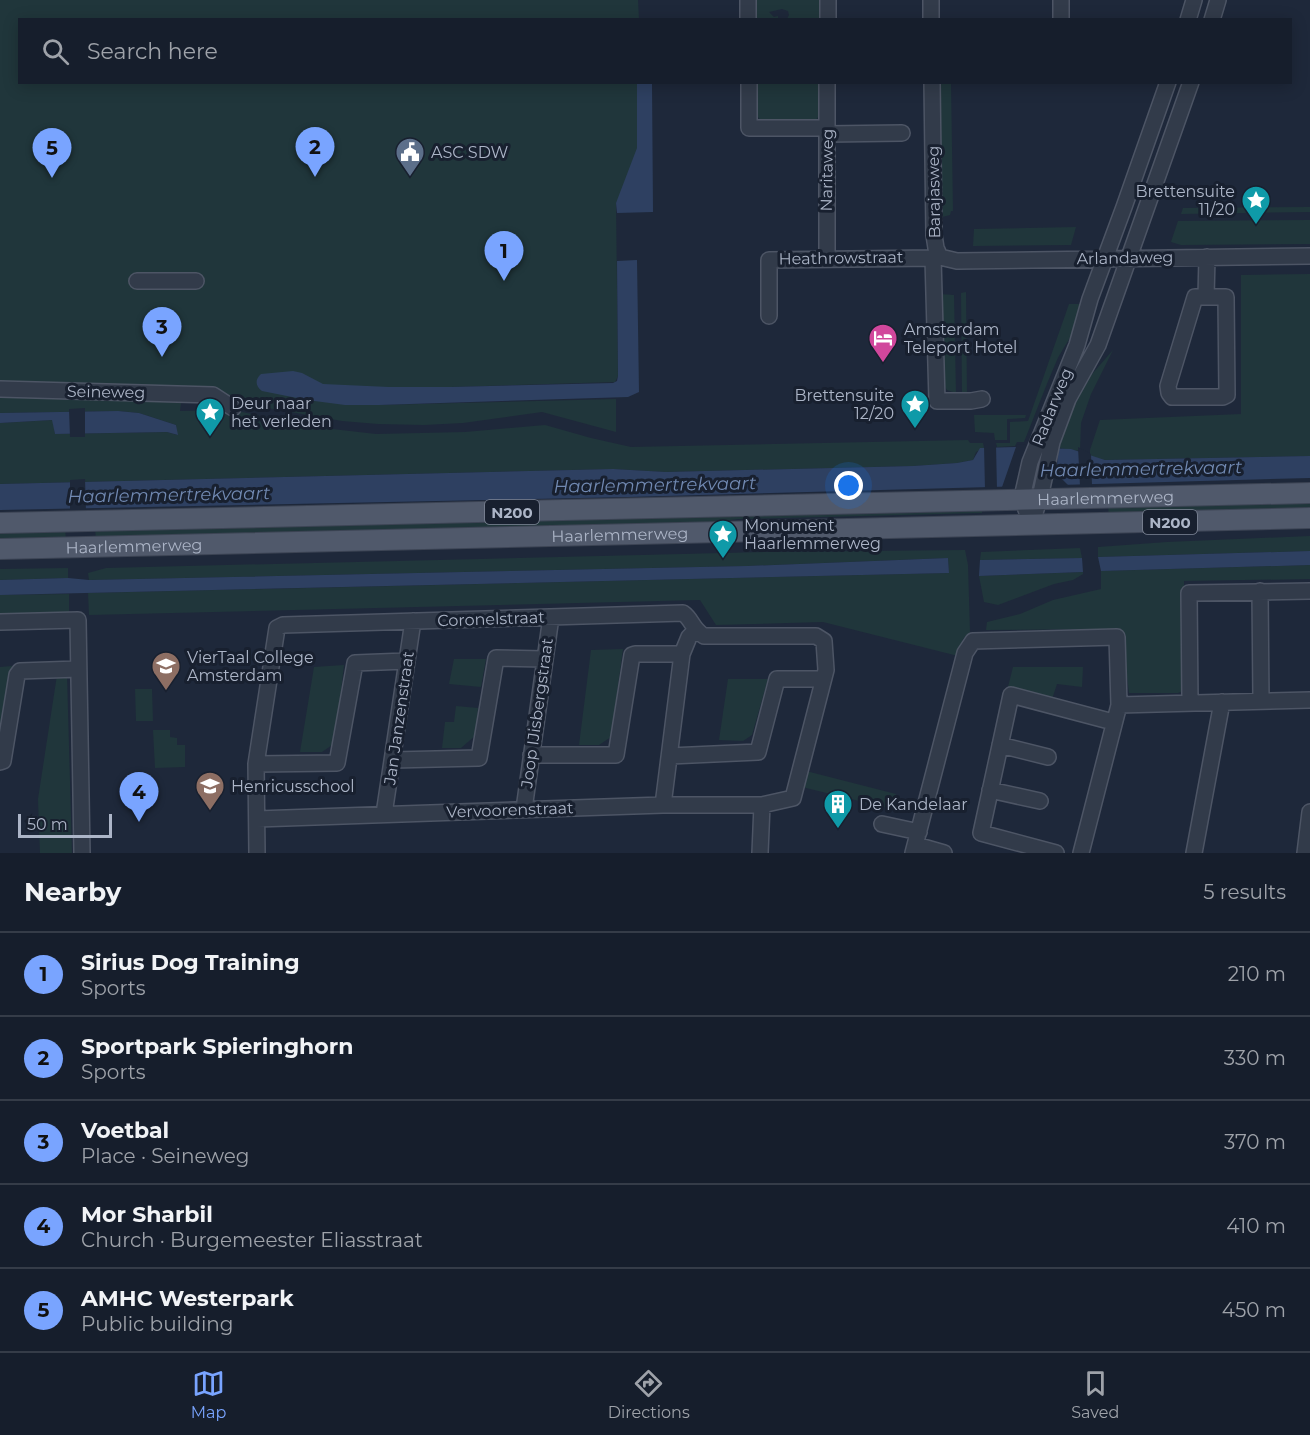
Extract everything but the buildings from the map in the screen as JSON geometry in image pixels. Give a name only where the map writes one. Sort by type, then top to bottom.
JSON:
[{"type":"main road","name":"Haarlemmerweg","points":[[0,523],[1032,496],[1310,493]]},
{"type":"main road","name":"Haarlemmerweg","points":[[0,549],[1310,518]]},
{"type":"street","points":[[748,0],[748,18]]},
{"type":"street","points":[[828,0],[828,18]]},
{"type":"street","points":[[931,0],[931,18]]},
{"type":"street","points":[[1060,0],[1061,18]]},
{"type":"street","points":[[1189,18],[1194,0]]},
{"type":"street","points":[[1213,18],[1218,0]]},
{"type":"street","points":[[748,84],[749,128],[902,134]]},
{"type":"street","name":"Naritaweg","points":[[827,258],[828,84]]},
{"type":"street","name":"Barajasweg","points":[[932,84],[934,235],[937,258],[937,401],[982,399]]},
{"type":"street","name":"Radarweg","points":[[1030,526],[1032,496],[1045,442],[1090,299],[1167,84]]},
{"type":"street","name":"Radarweg","points":[[1045,442],[1098,345],[1190,84]]},
{"type":"street","name":"Arlandaweg","points":[[937,258],[957,261],[1310,256]]},
{"type":"street","points":[[1206,257],[1206,297]]},
{"type":"street","name":"Heathrowstraat","points":[[769,316],[769,260],[937,258]]},
{"type":"street","points":[[136,281],[196,281]]},
{"type":"street","points":[[1195,297],[1206,297],[1226,297],[1227,395],[1223,397],[1172,397],[1168,386],[1195,297]]},
{"type":"street","name":"Seineweg","points":[[0,389],[213,395],[232,408]]},
{"type":"street","points":[[1260,591],[1262,700]]},
{"type":"street","points":[[1190,703],[1189,593],[1310,591]]},
{"type":"street","name":"Coronelstraat","points":[[256,764],[277,628],[283,625],[683,613],[687,615],[695,631]]},
{"type":"street","name":"Joop IJisbergstraat","points":[[524,809],[551,617]]},
{"type":"street","points":[[0,622],[78,620],[82,853]]},
{"type":"street","name":"Jan Janzenstraat","points":[[384,814],[414,621]]},
{"type":"street","points":[[663,805],[682,654],[695,631],[704,636],[816,636],[824,641],[826,670],[823,679],[777,679],[758,752],[670,756]]},
{"type":"street","points":[[916,844],[964,653],[973,641],[1117,637],[1119,705],[1081,853]]},
{"type":"street","points":[[531,755],[616,755],[632,655],[682,654]]},
{"type":"street","points":[[393,760],[479,758],[496,658],[544,659]]},
{"type":"street","points":[[257,853],[256,764],[337,763],[355,663],[406,661]]},
{"type":"street","points":[[0,762],[3,761],[17,675],[20,671],[78,669]]},
{"type":"street","name":"Vervoorenstraat","points":[[257,819],[663,805],[762,805],[793,798],[823,679]]},
{"type":"street","points":[[1056,853],[981,833],[1011,695],[1113,722]]},
{"type":"street","points":[[1119,705],[1310,700]]},
{"type":"street","points":[[1194,853],[1222,702]]},
{"type":"street","points":[[1000,745],[1048,757]]},
{"type":"street","points":[[990,790],[1040,801]]},
{"type":"street","points":[[760,853],[762,805]]},
{"type":"street","points":[[1305,853],[1310,812]]},
{"type":"street","points":[[882,824],[916,844],[944,853]]},
{"type":"green space","points":[[0,0],[638,0],[639,18],[18,18],[18,84],[642,84],[645,153],[616,203],[618,376],[615,382],[452,387],[379,405],[616,399],[616,432],[542,412],[463,423],[424,425],[342,421],[262,407],[239,401],[224,392],[158,391],[182,395],[180,411],[233,410],[306,426],[376,434],[465,432],[545,425],[631,447],[968,440],[970,443],[983,443],[984,448],[976,452],[973,460],[913,466],[666,472],[613,469],[0,484],[0,423],[53,420],[55,434],[167,432],[177,435],[176,425],[139,413],[118,411],[0,413]]},
{"type":"green space","points":[[751,0],[823,0],[824,18],[788,18],[788,11],[782,9],[769,12],[778,18],[751,18]]},
{"type":"green space","points":[[751,84],[824,84],[824,110],[814,122],[763,123],[753,111]]},
{"type":"green space","points":[[940,84],[951,84],[953,211],[950,215],[942,217]]},
{"type":"green space","points":[[1310,207],[1310,212],[1181,214],[1183,208]]},
{"type":"green space","points":[[1310,220],[1310,244],[1181,245],[1171,242],[1178,221]]},
{"type":"green space","points":[[1076,227],[1071,245],[973,246],[974,229]]},
{"type":"green space","points":[[1310,274],[1310,456],[1105,460],[1090,456],[1100,420],[1241,414],[1241,275]]},
{"type":"green space","points":[[966,292],[967,396],[962,395],[961,293]]},
{"type":"green space","points":[[940,294],[954,295],[956,393],[947,390],[940,380]]},
{"type":"green space","points":[[1069,304],[1080,304],[1079,319],[1057,360],[1024,442],[1017,442],[1015,446],[997,447],[996,443],[1010,443],[1010,422],[1028,421]]},
{"type":"green space","points":[[1113,350],[1091,394],[1081,423],[1080,451],[1059,448],[1070,406],[1079,389]]},
{"type":"green space","points":[[974,415],[1026,415],[1025,418],[1007,419],[1007,440],[995,440],[994,433],[975,432]]},
{"type":"green space","points":[[1310,500],[1310,511],[1109,518],[1108,505]]},
{"type":"green space","points":[[982,507],[982,513],[739,519],[681,526],[96,540],[95,528]]},
{"type":"green space","points":[[65,528],[66,540],[0,541],[0,529]]},
{"type":"green space","points":[[1310,536],[1310,551],[1098,557],[1098,547]]},
{"type":"green space","points":[[1080,548],[1082,558],[980,560],[981,552]]},
{"type":"green space","points":[[965,550],[968,565],[970,632],[963,639],[958,656],[823,622],[716,625],[700,600],[89,615],[88,593],[949,573],[948,558],[747,566],[89,580],[88,573],[106,568],[767,552]]},
{"type":"green space","points":[[1310,565],[1310,579],[1184,581],[1186,687],[1178,693],[1129,693],[1121,629],[986,630],[987,622],[1020,614],[1053,600],[1101,589],[1101,571]]},
{"type":"green space","points":[[68,568],[68,578],[0,580],[0,569]]},
{"type":"green space","points":[[1083,572],[1073,580],[1054,584],[998,605],[984,602],[979,576]]},
{"type":"green space","points":[[69,594],[69,615],[0,616],[0,595]]},
{"type":"green space","points":[[623,649],[611,737],[599,745],[579,745],[591,650]]},
{"type":"green space","points":[[454,659],[486,659],[481,687],[449,684]]},
{"type":"green space","points":[[344,665],[335,743],[322,752],[300,752],[314,667]]},
{"type":"green space","points":[[12,666],[3,745],[0,750],[0,667]]},
{"type":"green space","points":[[1013,667],[1083,667],[1082,687],[1057,684],[1052,699],[1008,687]]},
{"type":"green space","points":[[67,674],[72,853],[40,853],[38,799],[57,675]]},
{"type":"green space","points":[[728,679],[768,679],[752,735],[743,741],[719,740]]},
{"type":"green space","points":[[135,689],[152,689],[153,721],[136,721]]},
{"type":"green space","points":[[456,706],[478,708],[476,735],[461,748],[442,748],[445,722],[454,722]]},
{"type":"green space","points":[[153,730],[170,730],[170,737],[177,738],[177,745],[185,745],[185,767],[155,768]]},
{"type":"green space","points":[[806,771],[896,794],[892,809],[802,787]]},
{"type":"water","points":[[637,84],[652,84],[653,212],[617,213],[616,203],[637,148]]},
{"type":"water","points":[[637,260],[639,392],[628,397],[345,405],[262,391],[257,385],[261,374],[293,371],[323,384],[389,387],[613,383],[617,381],[618,376],[617,261]]},
{"type":"water","points":[[118,411],[139,413],[176,425],[178,435],[167,432],[55,434],[52,420],[0,423],[0,413]]},
{"type":"water","name":"Haarlemmertrekvaart","points":[[980,448],[1071,449],[1105,460],[1310,456],[1310,478],[628,497],[0,510],[0,484],[613,469],[666,472],[913,466],[973,460]]},
{"type":"water","points":[[1310,551],[1310,565],[1101,571],[1098,557]]},
{"type":"water","points":[[948,558],[949,573],[0,595],[0,580],[747,566]]},
{"type":"water","points":[[1082,558],[1083,572],[979,576],[980,560]]},
{"type":"pier","points":[[85,408],[85,437],[70,437],[69,409]]},
{"type":"pier","points":[[1017,444],[1058,445],[1059,476],[1070,487],[1001,490]]},
{"type":"pier","points":[[984,445],[996,445],[997,490],[985,490]]},
{"type":"pier","points":[[1078,447],[1091,454],[1092,486],[1080,486]]},
{"type":"pier","points":[[85,479],[86,512],[70,512],[70,480]]},
{"type":"place","name":"Sportpark Spieringhorn","points":[[315,177]]},
{"type":"place","name":"AMHC Westerpark","points":[[52,178]]},
{"type":"place","name":"ASC SDW","points":[[410,178]]},
{"type":"place","name":"Brettensuite 11/20","points":[[1256,226]]},
{"type":"place","name":"Sirius Dog Training","points":[[504,281]]},
{"type":"place","name":"Voetbal","points":[[162,357]]},
{"type":"place","name":"Amsterdam Teleport Hotel","points":[[883,364]]},
{"type":"place","name":"Brettensuite 12/20","points":[[915,430]]},
{"type":"place","name":"Deur naar het verleden","points":[[210,438]]},
{"type":"place","name":"Monument Haarlemmerweg","points":[[723,560]]},
{"type":"place","name":"VierTaal College Amsterdam","points":[[166,692]]},
{"type":"place","name":"Henricusschool","points":[[210,812]]},
{"type":"place","name":"Mor Sharbil","points":[[139,822]]},
{"type":"place","name":"De Kandelaar","points":[[838,830]]}]
